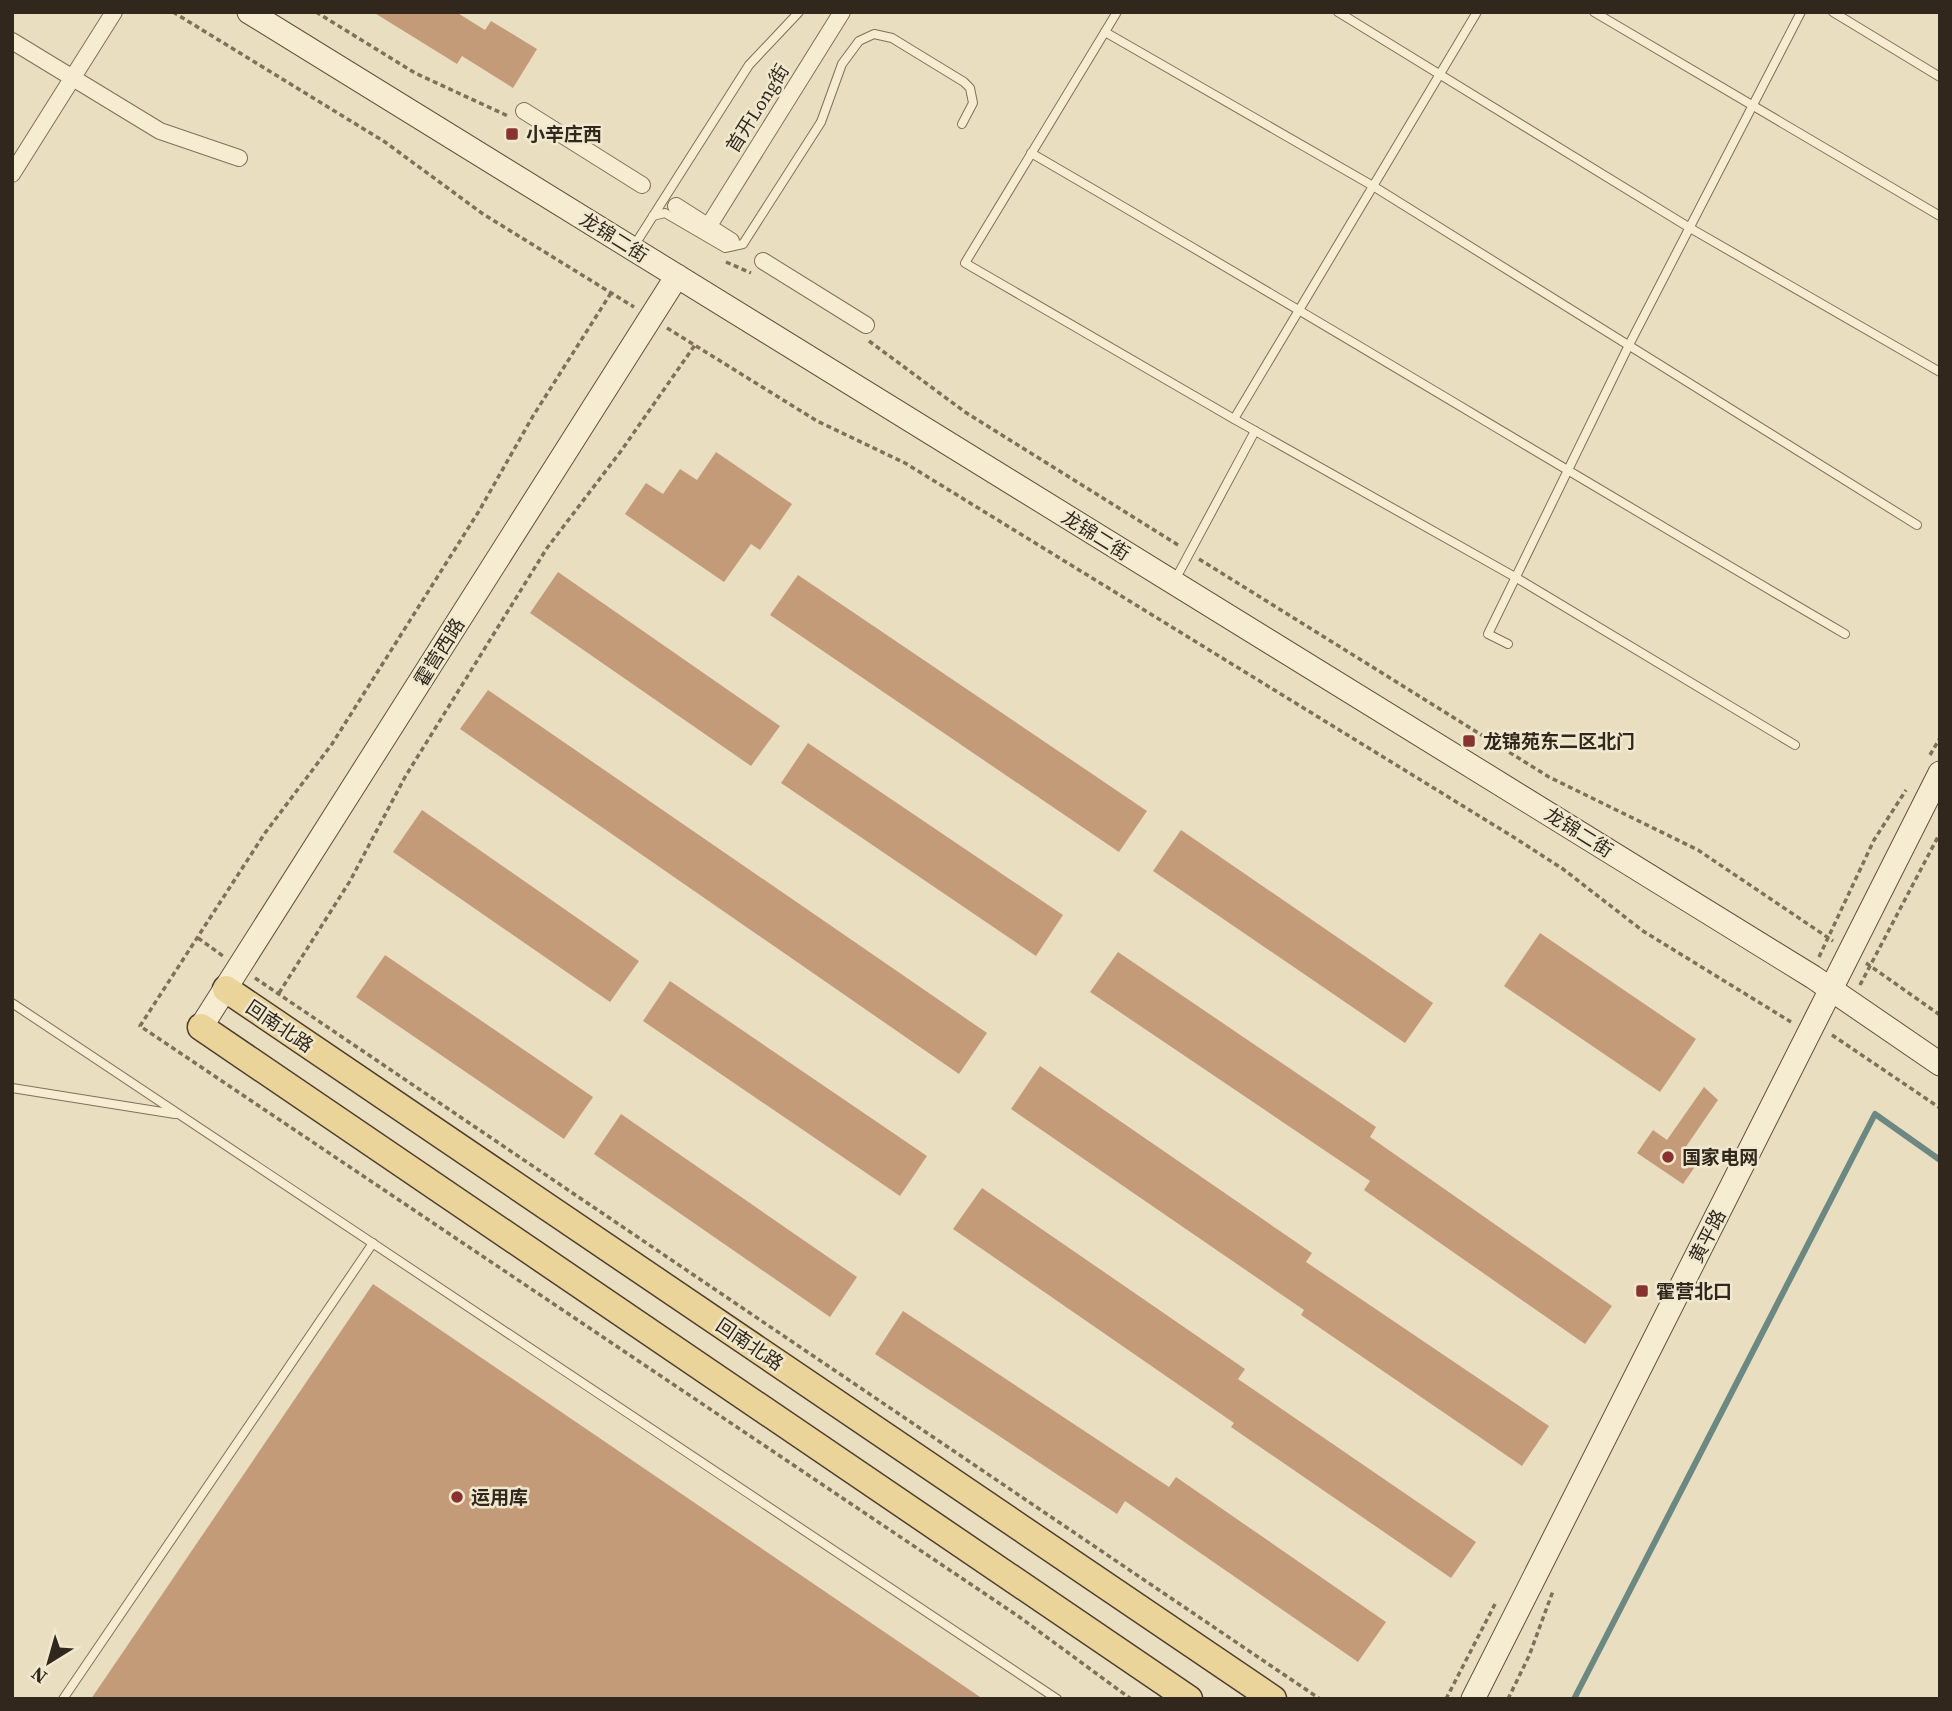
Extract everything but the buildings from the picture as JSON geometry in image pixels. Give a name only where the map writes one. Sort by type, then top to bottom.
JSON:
[{"type":"main road","name":"回南北路","points":[[226,989],[1273,1699]]},
{"type":"main road","points":[[201,1027],[1189,1699]]},
{"type":"street","name":"龙锦二街","points":[[249,12],[1832,989],[1940,1063]]},
{"type":"street","name":"首开Long街","points":[[708,227],[842,12]]},
{"type":"street","points":[[12,174],[111,17]]},
{"type":"street","points":[[12,41],[76,72],[160,131],[239,158]]},
{"type":"street","points":[[517,114],[620,175],[642,185]]},
{"type":"street","points":[[676,206],[731,241]]},
{"type":"street","points":[[766,269],[863,330]]},
{"type":"street","name":"霍营西路","points":[[201,1027],[677,276]]},
{"type":"street","name":"黄平路","points":[[1473,1699],[1832,989],[1933,766]]},
{"type":"lane","points":[[632,249],[749,65],[799,12]]},
{"type":"lane","points":[[1117,12],[965,263],[1255,431],[1515,577],[1795,744]]},
{"type":"lane","points":[[1338,12],[1690,228],[1940,372]]},
{"type":"lane","points":[[1234,419],[1477,12]]},
{"type":"lane","points":[[1594,12],[1940,216]]},
{"type":"lane","points":[[1508,644],[1488,634],[1630,343],[1801,12]]},
{"type":"lane","points":[[1833,12],[1940,77]]},
{"type":"lane","points":[[1105,32],[1373,186],[1630,343],[1917,525]]},
{"type":"lane","points":[[653,216],[665,213],[725,248],[743,244],[821,122],[846,56],[859,41],[874,34],[892,38],[970,88],[973,103],[962,124]]},
{"type":"lane","points":[[1031,153],[1300,308],[1566,472],[1845,634]]},
{"type":"lane","points":[[1173,582],[1255,431]]},
{"type":"lane","points":[[12,1003],[1057,1699]]},
{"type":"lane","points":[[12,1088],[180,1115]]},
{"type":"lane","points":[[62,1699],[373,1243]]},
{"type":"path","points":[[173,12],[384,142],[483,214],[597,285]]},
{"type":"path","points":[[316,12],[415,74],[517,114]]},
{"type":"path","points":[[721,259],[766,269]]},
{"type":"path","points":[[611,293],[533,416],[479,512],[332,744],[265,833],[140,1026],[983,1592],[1131,1699]]},
{"type":"path","points":[[863,330],[965,412],[1189,553],[1549,778],[1698,850],[1807,922]]},
{"type":"path","points":[[295,968],[356,870],[405,776],[547,548],[697,346],[817,421],[905,463],[1503,831],[1563,869],[1643,931],[1762,1006]]},
{"type":"path","points":[[1933,766],[1940,738]]},
{"type":"path","points":[[1839,913],[1874,839],[1913,780]]},
{"type":"path","points":[[1887,937],[1940,833]]},
{"type":"path","points":[[1899,986],[1940,1015]]},
{"type":"path","points":[[284,997],[1320,1699]]},
{"type":"path","points":[[1853,1048],[1940,1108]]},
{"type":"waterway","points":[[1574,1699],[1875,1114],[1940,1160]]},
{"type":"place","name":"小辛庄西","points":[[512,134]]},
{"type":"place","name":"龙锦苑东二区北门","points":[[1469,741]]},
{"type":"place","name":"国家电网","points":[[1668,1157]]},
{"type":"place","name":"霍营北口","points":[[1642,1291]]},
{"type":"place","name":"运用库","points":[[457,1497]]}]
